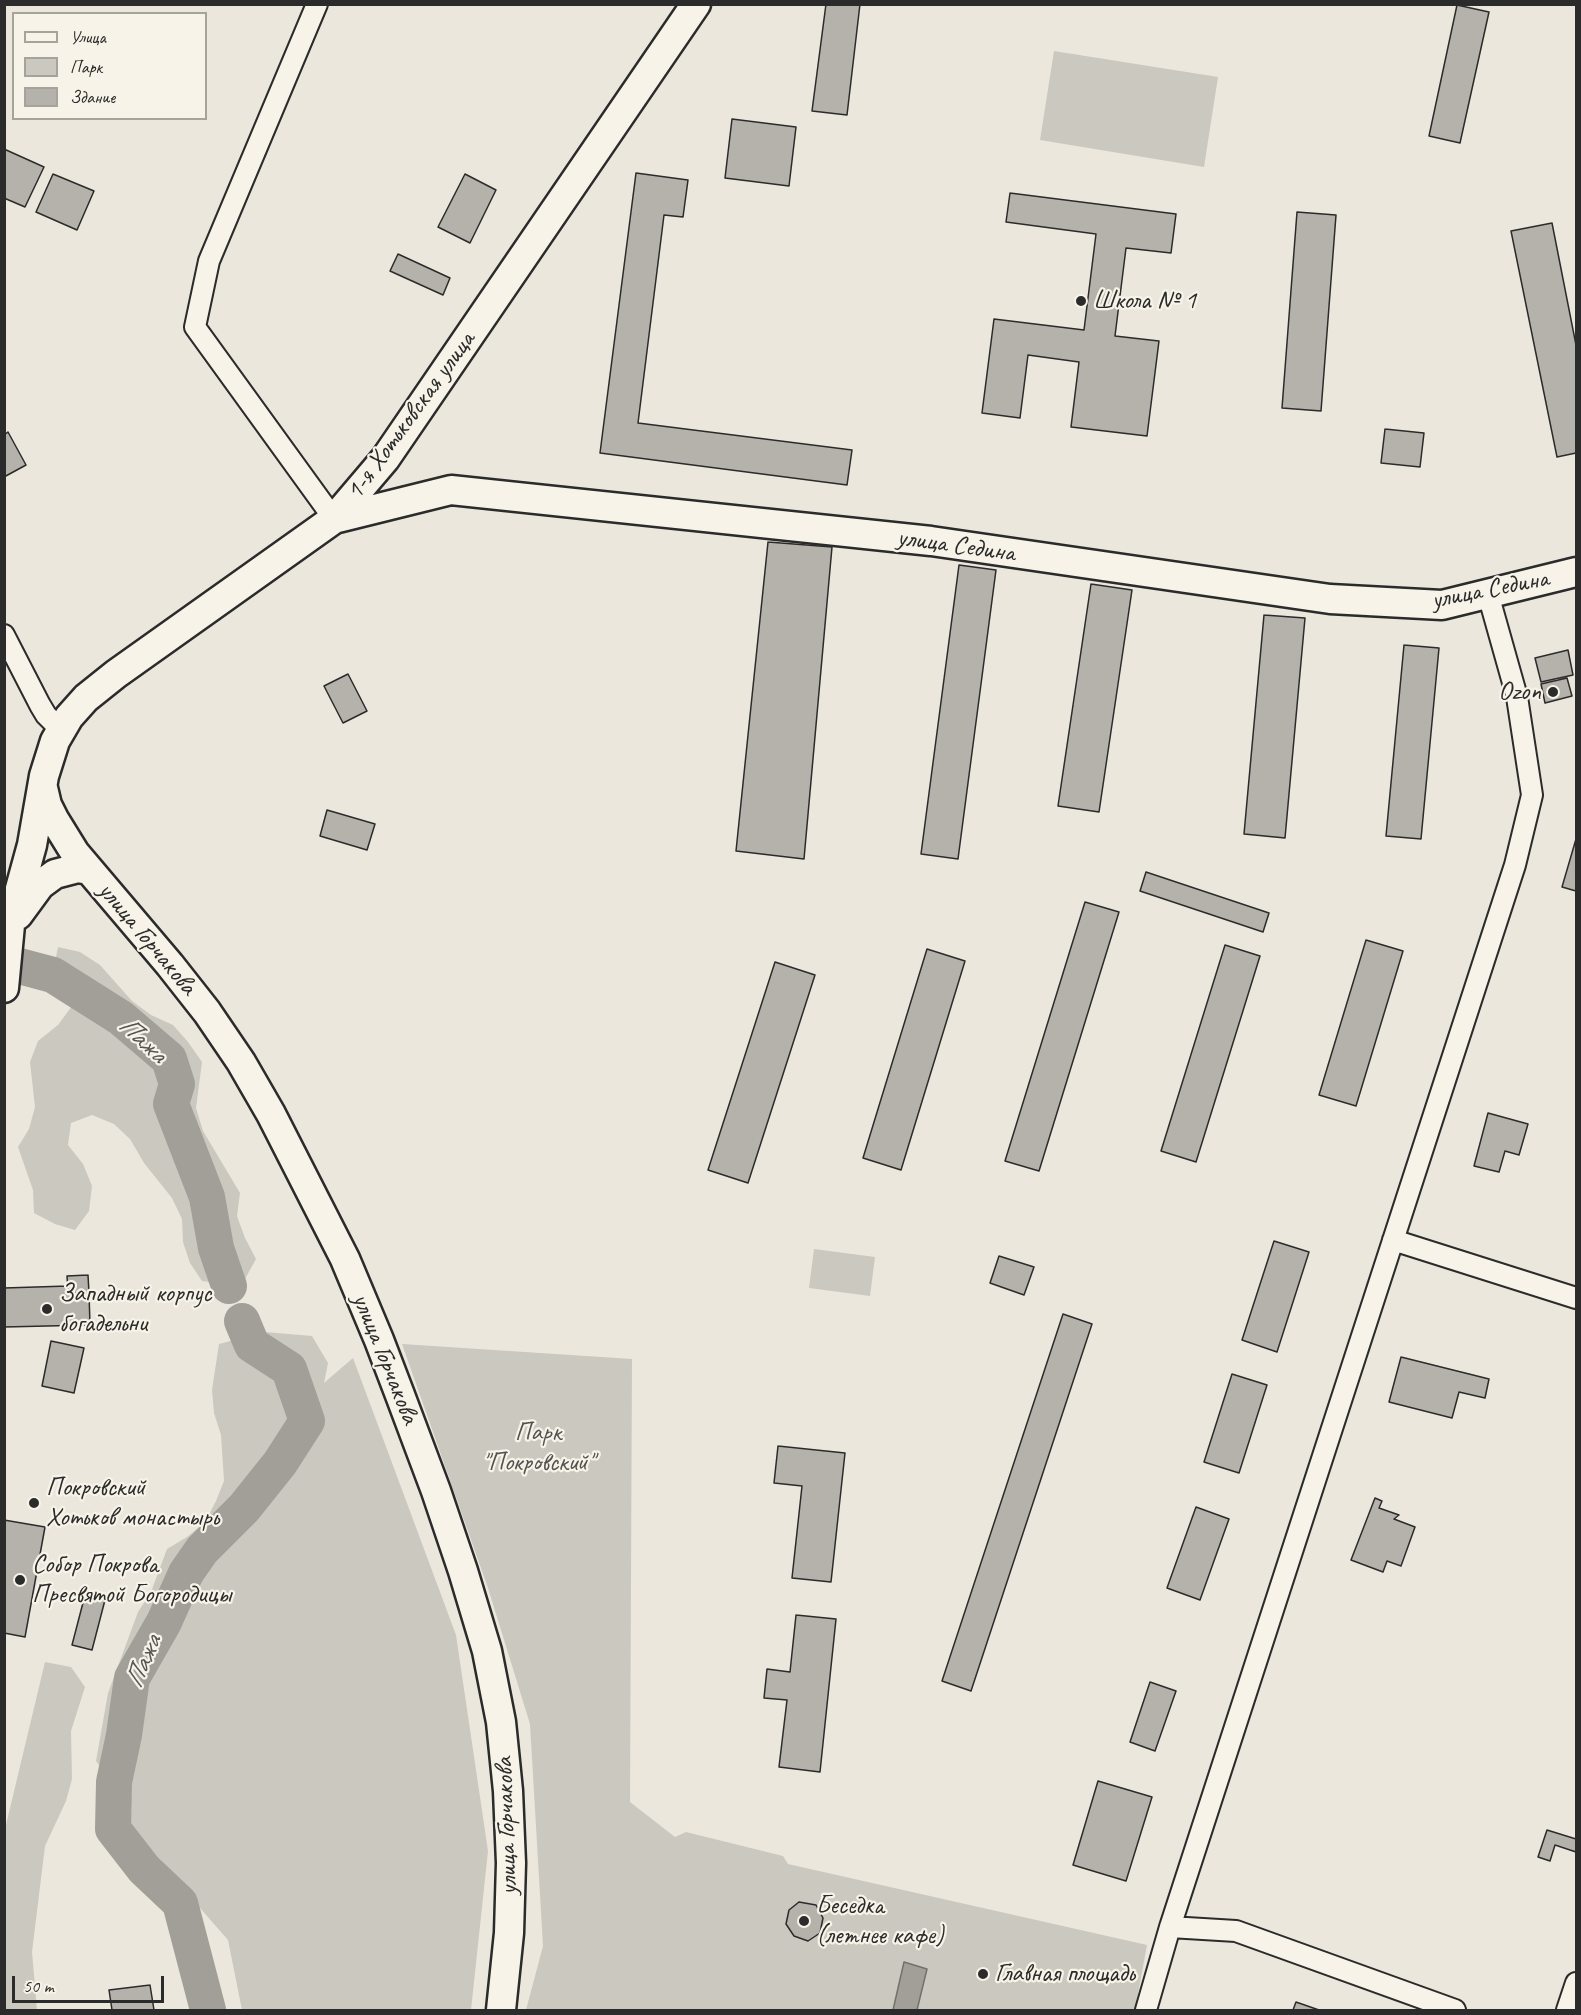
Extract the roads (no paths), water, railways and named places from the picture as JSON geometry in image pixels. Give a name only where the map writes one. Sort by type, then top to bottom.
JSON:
[{"type":"main road","name":"1-я Хотьковская улица","points":[[4,988],[10,925],[32,845],[50,756],[69,717],[86,698],[116,674],[334,519],[385,459],[696,4]]},
{"type":"main road","name":"улица Седина","points":[[334,519],[451,490],[920,540],[1330,599],[1442,605],[1576,572]]},
{"type":"main road","name":"улица Горчакова","points":[[43,788],[47,805],[54,819],[89,870],[207,1012],[241,1062],[271,1114],[354,1280],[436,1491],[487,1652],[501,1722],[508,1791],[511,1863],[510,1933],[501,2010]]},
{"type":"main road","points":[[10,925],[40,885],[55,874],[78,868],[89,870]]},
{"type":"street","points":[[316,4],[209,261],[195,327],[334,519]]},
{"type":"street","points":[[1146,2010],[1170,1927],[1515,864],[1532,795],[1517,697],[1488,594]]},
{"type":"street","points":[[4,635],[46,715],[61,730]]},
{"type":"street","points":[[1393,1240],[1576,1298]]},
{"type":"street","points":[[1170,1927],[1236,1931],[1455,2010]]},
{"type":"street","points":[[1568,2010],[1576,1983]]},
{"type":"waterway","name":"Пажа","points":[[4,962],[53,975],[121,1018],[169,1059],[177,1084],[171,1104],[207,1197],[216,1248],[229,1286]]},
{"type":"waterway","name":"Пажа","points":[[208,2010],[180,1903],[144,1869],[113,1829],[114,1782],[124,1735],[132,1678],[164,1622],[186,1573],[202,1550],[244,1508],[280,1463],[307,1421],[289,1369],[252,1345],[242,1321]]},
{"type":"place","name":"Школа № 1","points":[[1081,301]]},
{"type":"place","name":"Ozon","points":[[1553,692]]},
{"type":"place","name":"Западный корпус богадельни","points":[[47,1309]]},
{"type":"place","name":"Покровский Хотьков монастырь","points":[[34,1503]]},
{"type":"place","name":"Собор Покрова Пресвятой Богородицы","points":[[20,1580]]},
{"type":"place","name":"Беседка (летнее кафе)","points":[[804,1921]]},
{"type":"place","name":"Главная площадь","points":[[983,1974]]},
{"type":"park label","name":"Парк \"Покровский\"","points":[[538,1448]]}]
